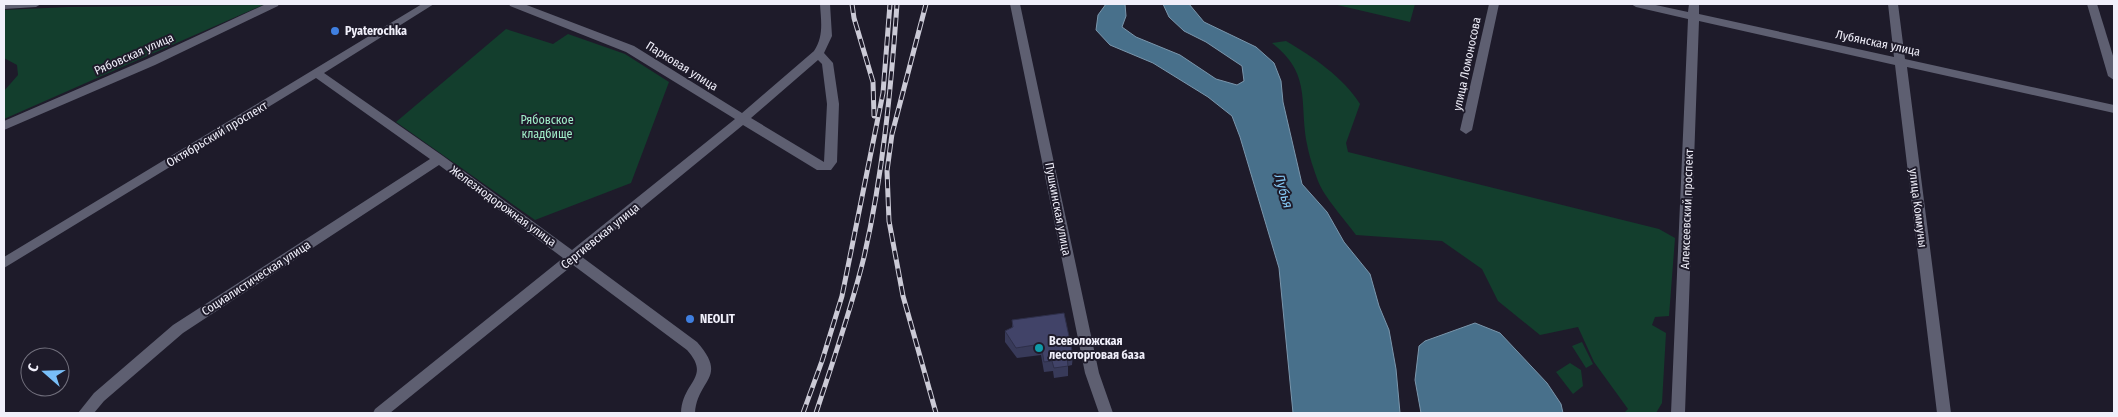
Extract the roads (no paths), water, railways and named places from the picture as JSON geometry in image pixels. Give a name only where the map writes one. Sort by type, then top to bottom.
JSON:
[{"type":"street","points":[[4,6],[36,4]]},
{"type":"street","name":"Рябовская улица","points":[[4,126],[151,62],[274,4]]},
{"type":"street","name":"Парковая улица","points":[[514,4],[630,49],[821,167],[827,167],[831,162],[833,104],[827,63],[818,54]]},
{"type":"street","points":[[818,54],[825,45],[828,31],[825,4]]},
{"type":"street","name":"Пушкинская улица","points":[[1015,4],[1092,373],[1106,413]]},
{"type":"street","name":"улица Ломоносова","points":[[1466,130],[1494,4]]},
{"type":"street","name":"Лубянская улица","points":[[1636,4],[1693,10],[1900,62],[2114,109]]},
{"type":"street","name":"улица Коммуны","points":[[1893,4],[1944,413]]},
{"type":"street","points":[[2092,4],[2114,76]]},
{"type":"street","name":"Октябрьский проспект","points":[[4,263],[316,73],[421,5]]},
{"type":"street","name":"Алексеевский проспект","points":[[1678,413],[1692,99],[1693,10]]},
{"type":"street","name":"Сергиевская улица","points":[[380,413],[743,120],[818,54]]},
{"type":"street","name":"Железнодорожная улица","points":[[316,73],[439,159],[574,258],[702,356],[706,369],[702,381],[687,406],[688,413]]},
{"type":"street","name":"Социалистическая улица","points":[[85,413],[99,397],[178,329],[439,159]]},
{"type":"water","name":"Лубья","points":[[1106,4],[1125,4],[1126,16],[1122,27],[1136,37],[1180,55],[1216,79],[1237,85],[1244,81],[1242,66],[1206,42],[1184,31],[1169,17],[1163,4],[1189,4],[1204,22],[1256,47],[1274,63],[1281,81],[1283,102],[1302,184],[1327,212],[1344,242],[1370,274],[1379,306],[1389,330],[1396,369],[1400,413],[1293,413],[1279,268],[1232,116],[1208,97],[1153,63],[1110,45],[1096,30],[1098,15]]},
{"type":"water","points":[[1475,323],[1500,333],[1547,383],[1561,404],[1563,413],[1421,413],[1415,380],[1419,346],[1425,341]]},
{"type":"railway","points":[[852,4],[854,18],[873,82],[874,116]]},
{"type":"railway","points":[[803,413],[822,361],[842,296],[883,93],[890,4]]},
{"type":"railway","points":[[816,413],[853,296],[871,226],[885,131],[897,4]]},
{"type":"railway","points":[[926,4],[892,134],[887,171],[889,221],[903,296],[936,413]]},
{"type":"place","name":"Pyaterochka","points":[[335,31]]},
{"type":"place","name":"NEOLIT","points":[[690,319]]},
{"type":"place","name":"Всеволожская лесоторговая база","points":[[1039,348]]},
{"type":"park label","name":"Рябовское кладбище","points":[[547,127]]}]
